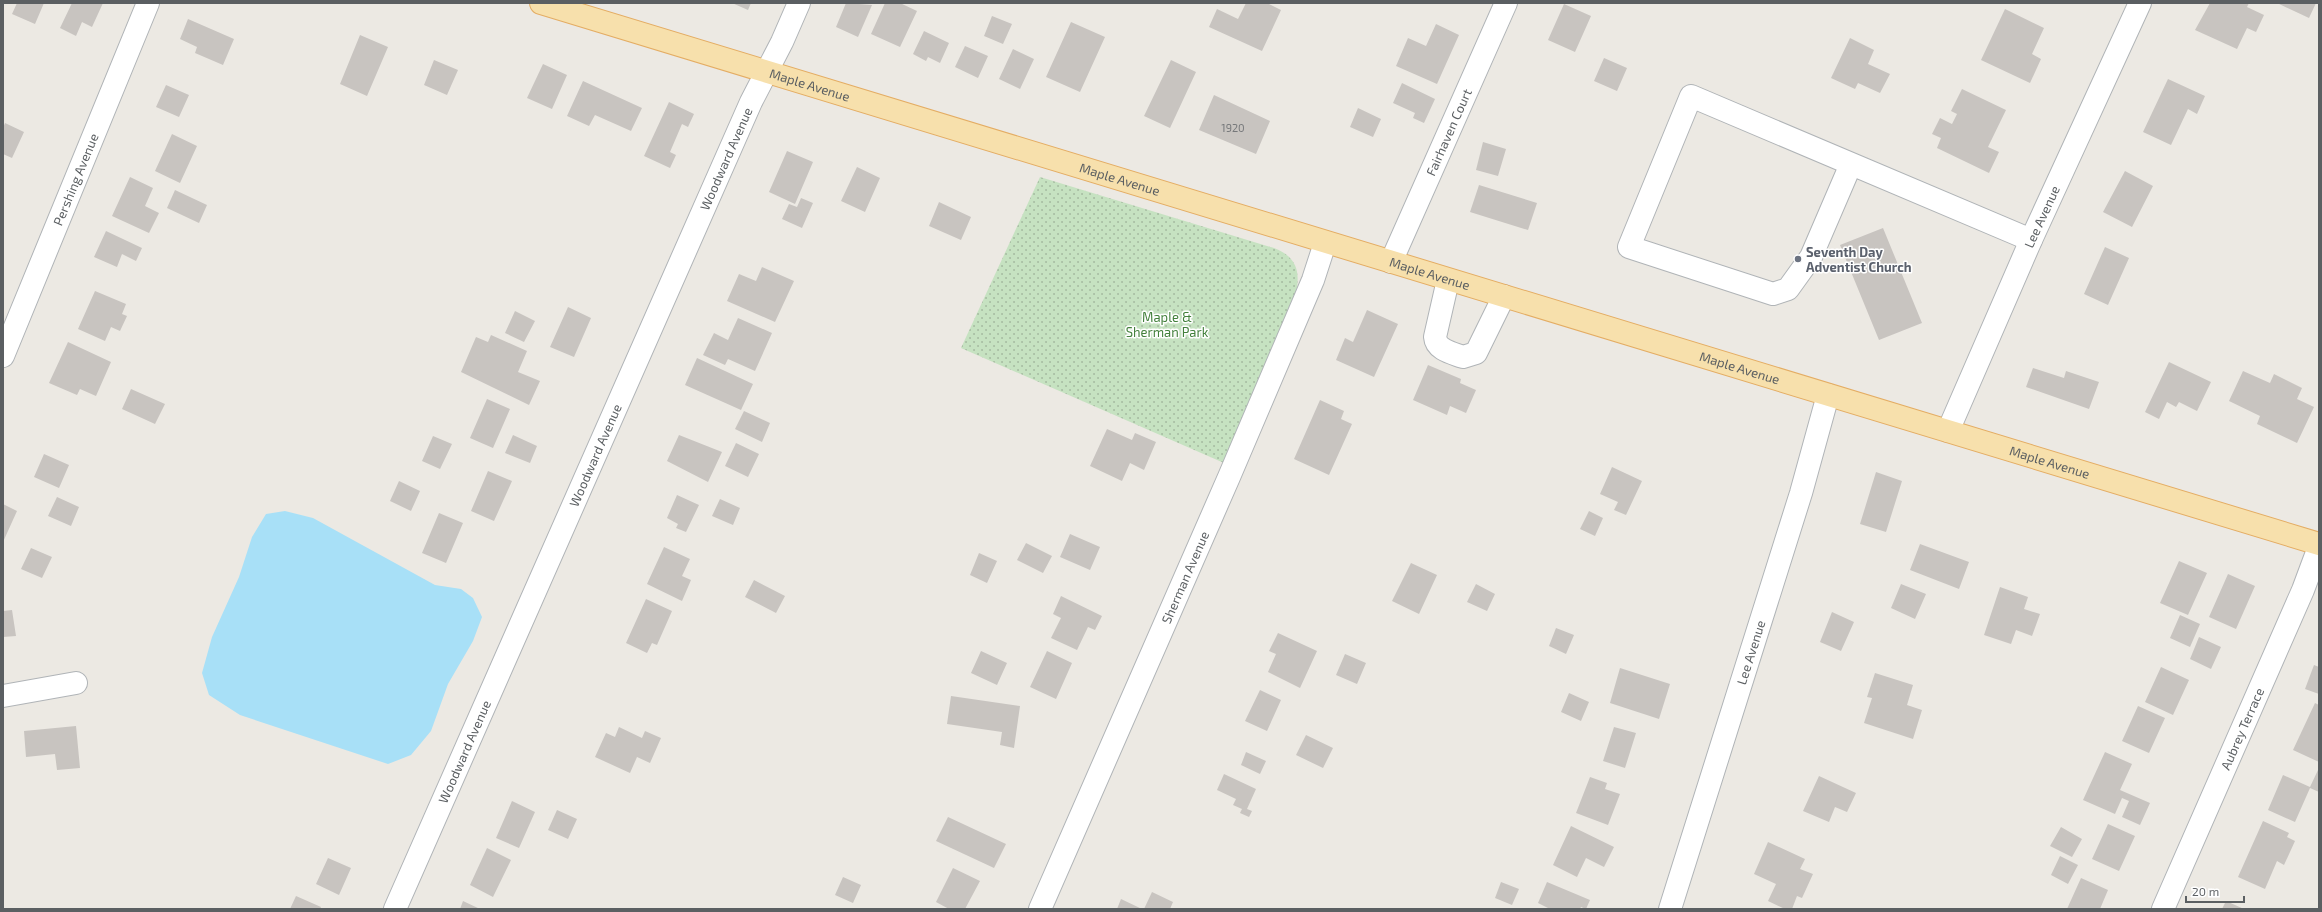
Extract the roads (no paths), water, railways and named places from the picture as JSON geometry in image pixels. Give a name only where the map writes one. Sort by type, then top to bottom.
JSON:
[{"type":"main road","name":"Maple Avenue","points":[[543,3],[1325,243],[1504,296],[2319,545]]},
{"type":"street","name":"Pershing Avenue","points":[[3,356],[148,3]]},
{"type":"street","name":"Woodward Avenue","points":[[395,909],[750,102],[799,3]]},
{"type":"street","name":"Fairhaven Court","points":[[1391,262],[1506,3]]},
{"type":"street","name":"Lee Avenue","points":[[1948,431],[2031,240],[2140,3]]},
{"type":"street","points":[[1851,164],[1811,257],[1788,289],[1773,294],[1629,247],[1691,96],[2031,240]]},
{"type":"street","name":"Sherman Avenue","points":[[1040,909],[1229,477],[1313,280],[1325,243]]},
{"type":"street","points":[[1448,280],[1435,337],[1435,343],[1439,347],[1463,357],[1476,353],[1504,296]]},
{"type":"street","name":"Lee Avenue","points":[[1670,909],[1801,493],[1828,395]]},
{"type":"street","name":"Aubrey Terrace","points":[[2163,909],[2306,584],[2319,545]]},
{"type":"street","points":[[3,696],[76,683]]},
{"type":"water","points":[[285,511],[313,518],[435,585],[461,589],[473,598],[482,617],[473,641],[448,684],[431,731],[411,755],[388,764],[240,715],[209,695],[202,673],[212,637],[239,577],[252,537],[266,514]]},
{"type":"place","name":"Seventh Day Adventist Church","points":[[1798,259]]},
{"type":"park label","name":"Maple & Sherman Park","points":[[1167,324]]}]
